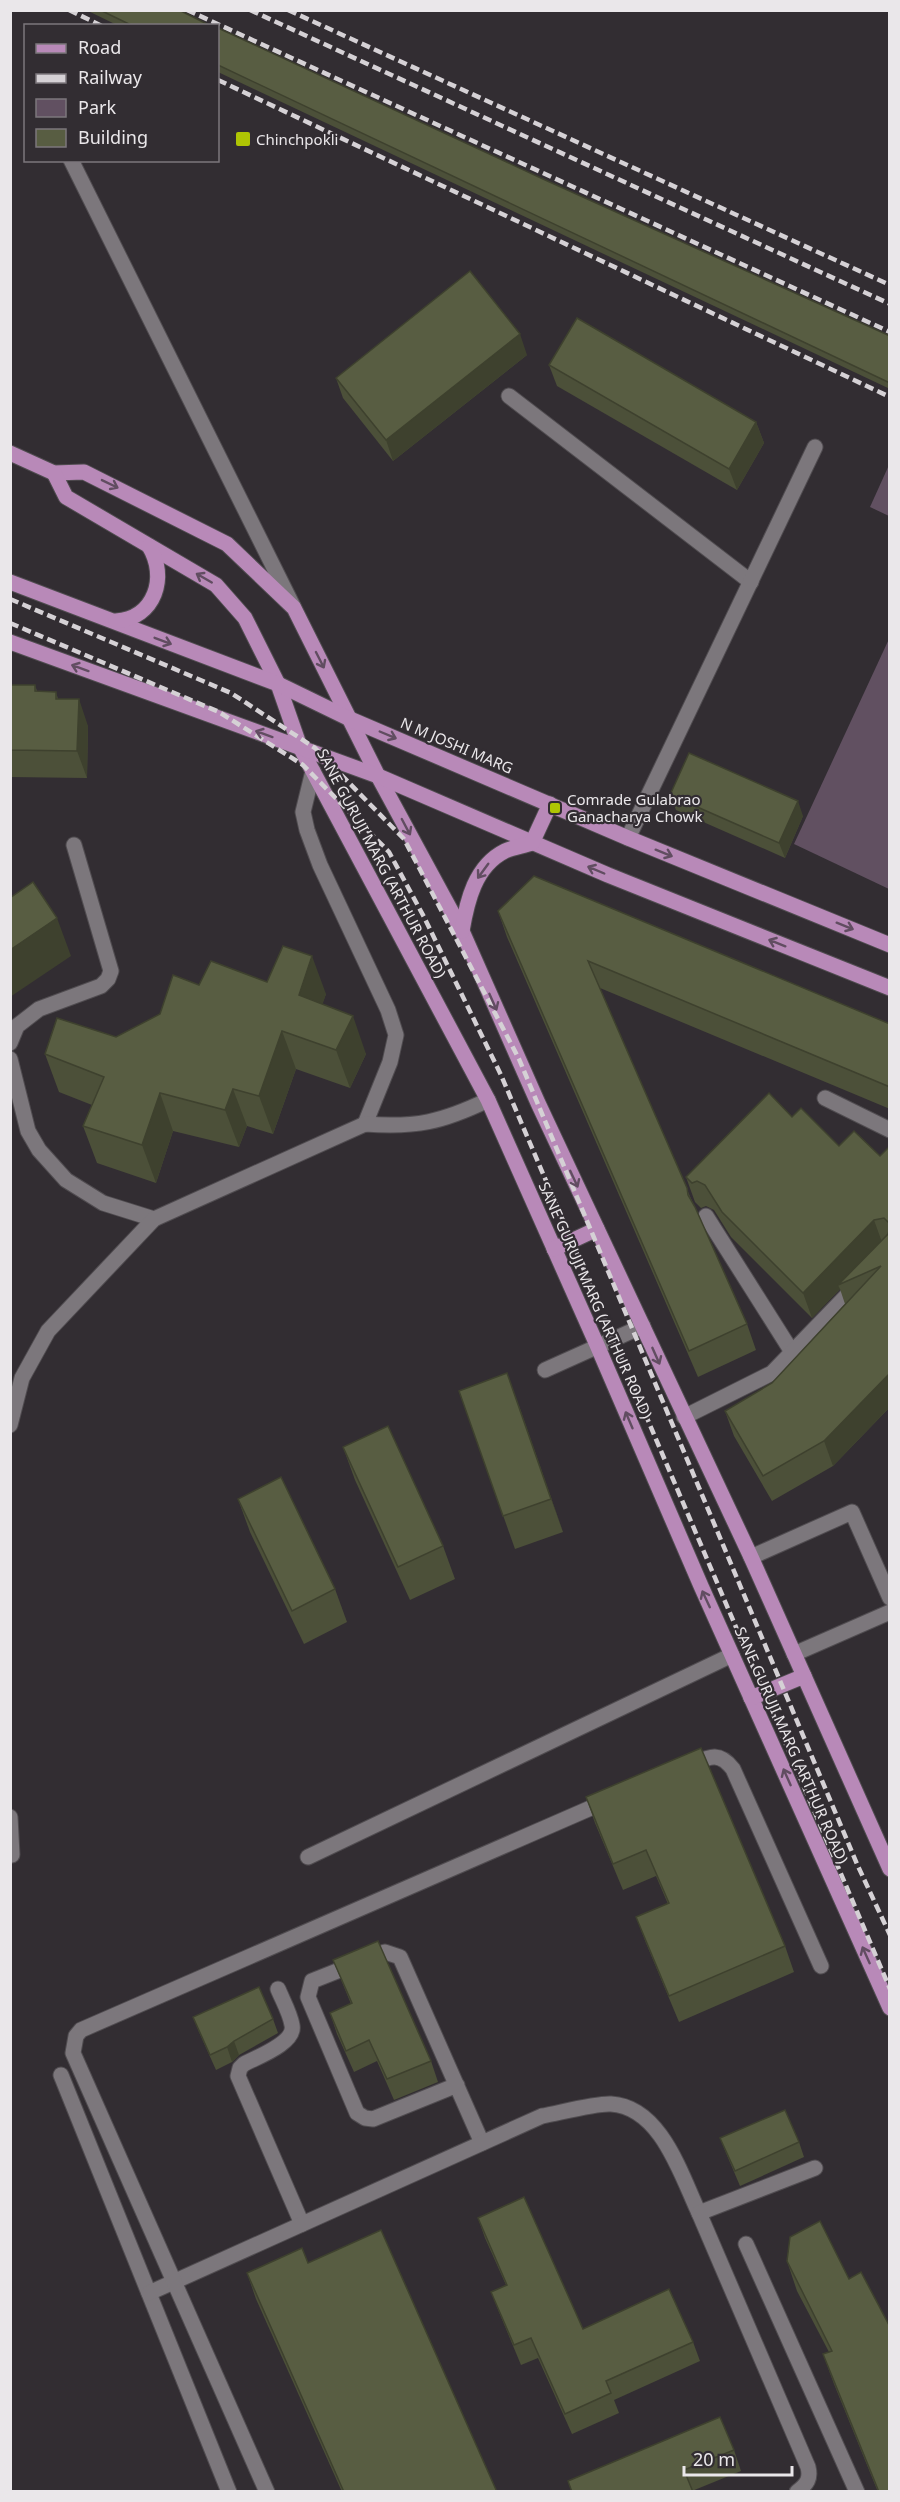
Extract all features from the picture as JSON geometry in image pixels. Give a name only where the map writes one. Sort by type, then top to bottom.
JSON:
[{"type":"main road","points":[[10,453],[54,473]]},
{"type":"main road","name":"SANE GURUJI MARG (ARTHUR ROAD)","points":[[890,1869],[751,1557],[597,1229],[462,931],[378,776],[294,608],[226,544],[84,472],[54,473],[66,497],[216,585],[245,618],[278,684],[300,747],[488,1100],[597,1345],[700,1586],[890,2008]]},
{"type":"main road","points":[[113,622],[130,620],[151,601],[158,582],[158,560],[148,545]]},
{"type":"main road","name":"N M JOSHI MARG","points":[[10,582],[278,684],[350,719],[628,838],[890,945]]},
{"type":"main road","points":[[10,642],[378,776],[532,843],[890,988]]},
{"type":"main road","points":[[462,931],[467,900],[487,864],[505,851],[532,843],[550,804]]},
{"type":"main road","points":[[554,1249],[597,1229]]},
{"type":"main road","points":[[751,1698],[804,1676]]},
{"type":"street","points":[[72,162],[294,608]]},
{"type":"street","points":[[508,396],[751,582]]},
{"type":"street","points":[[628,838],[815,447]]},
{"type":"street","points":[[313,771],[303,812],[307,830],[320,865],[388,1010],[396,1035],[390,1062],[365,1124]]},
{"type":"street","points":[[10,1043],[17,1026],[39,1010],[101,986],[108,979],[111,971],[74,844]]},
{"type":"street","points":[[10,1059],[28,1131],[39,1150],[66,1179],[103,1203],[154,1219]]},
{"type":"street","points":[[825,1098],[890,1130]]},
{"type":"street","points":[[10,1425],[22,1378],[48,1331],[154,1219],[365,1124],[398,1127],[429,1123],[459,1114],[488,1100]]},
{"type":"street","points":[[706,1216],[792,1352]]},
{"type":"street","points":[[684,1417],[772,1373],[865,1277]]},
{"type":"street","points":[[545,1370],[643,1326]]},
{"type":"street","points":[[751,1557],[852,1512],[890,1598]]},
{"type":"street","points":[[794,1654],[890,1612]]},
{"type":"street","points":[[308,1857],[732,1655]]},
{"type":"street","points":[[678,1770],[710,1756],[727,1761],[733,1769],[821,1965]]},
{"type":"street","points":[[267,2492],[73,2053],[76,2036],[81,2030],[624,1794]]},
{"type":"street","points":[[10,1817],[12,1855]]},
{"type":"street","points":[[456,2085],[373,2119],[364,2118],[357,2113],[308,1997],[312,1981],[385,1952],[400,1958],[482,2143]]},
{"type":"street","points":[[278,1989],[293,2026],[292,2033],[288,2041],[244,2064],[238,2076],[302,2224]]},
{"type":"street","points":[[61,2075],[229,2492]]},
{"type":"street","points":[[149,2293],[543,2116],[611,2104],[640,2112],[666,2142],[699,2213],[808,2467],[810,2476],[806,2484],[797,2492]]},
{"type":"street","points":[[699,2213],[815,2168]]},
{"type":"street","points":[[746,2244],[857,2492]]},
{"type":"green space","points":[[889,465],[889,516],[870,507]]},
{"type":"green space","points":[[889,639],[889,889],[794,844]]},
{"type":"building","points":[[100,10],[179,10],[207,24],[129,24]]},
{"type":"building","points":[[219,28],[543,179],[890,336],[890,383],[219,65]]},
{"type":"building","points":[[470,271],[520,334],[386,440],[336,378]]},
{"type":"building","points":[[577,318],[756,422],[729,469],[549,365]]},
{"type":"building","points":[[10,685],[35,685],[35,691],[56,692],[56,699],[79,699],[77,751],[10,750]]},
{"type":"building","points":[[689,753],[798,801],[779,843],[670,795]]},
{"type":"building","points":[[534,876],[890,1024],[890,1087],[588,961],[687,1188],[688,1195],[747,1324],[689,1351],[498,911]]},
{"type":"building","points":[[33,882],[57,918],[10,950],[10,898]]},
{"type":"building","points":[[283,946],[312,956],[299,995],[353,1016],[336,1050],[282,1031],[259,1096],[233,1089],[225,1110],[160,1093],[142,1145],[83,1126],[104,1077],[45,1054],[57,1018],[116,1037],[160,1014],[173,975],[199,985],[211,961],[267,982]]},
{"type":"building","points":[[769,1093],[792,1117],[801,1108],[839,1146],[854,1131],[880,1156],[890,1146],[890,1224],[884,1218],[874,1220],[803,1293],[722,1212],[705,1185],[697,1181],[692,1183],[686,1177]]},
{"type":"building","points":[[890,1228],[890,1373],[824,1441],[763,1476],[725,1411],[772,1383],[881,1266],[838,1285],[888,1234]]},
{"type":"building","points":[[507,1373],[551,1499],[503,1516],[459,1391]]},
{"type":"building","points":[[388,1426],[443,1546],[398,1567],[343,1447]]},
{"type":"building","points":[[281,1477],[335,1589],[292,1611],[238,1499]]},
{"type":"building","points":[[701,1748],[785,1946],[669,1996],[636,1917],[669,1903],[646,1850],[613,1864],[586,1797]]},
{"type":"building","points":[[378,1941],[431,2061],[387,2079],[369,2040],[346,2051],[330,2013],[352,2003],[333,1960]]},
{"type":"building","points":[[259,1987],[273,2019],[210,2055],[193,2017]]},
{"type":"building","points":[[785,2110],[799,2142],[735,2171],[720,2138]]},
{"type":"building","points":[[524,2197],[583,2329],[669,2289],[693,2342],[606,2381],[611,2393],[565,2414],[531,2338],[514,2345],[491,2292],[507,2285],[478,2218]]},
{"type":"building","points":[[820,2221],[849,2279],[861,2272],[890,2327],[890,2492],[879,2492],[823,2354],[832,2351],[787,2261],[790,2237]]},
{"type":"building","points":[[381,2230],[497,2492],[344,2492],[247,2273],[302,2248],[308,2263]]},
{"type":"building","points":[[720,2417],[734,2450],[684,2470],[693,2492],[572,2492],[568,2481]]},
{"type":"railway","points":[[69,10],[98,24]]},
{"type":"railway","points":[[187,10],[218,24]]},
{"type":"railway","points":[[250,10],[890,304]]},
{"type":"railway","points":[[288,10],[890,285]]},
{"type":"railway","points":[[219,25],[890,332]]},
{"type":"railway","points":[[219,80],[890,397]]},
{"type":"railway","points":[[10,599],[231,693],[315,748],[404,839],[519,1059],[857,1864],[890,1935]]},
{"type":"railway","points":[[10,623],[219,712],[303,765],[389,852],[424,917],[501,1075],[890,1989]]},
{"type":"place","name":"Chinchpokli","points":[[243,139]]},
{"type":"place","name":"Comrade Gulabrao Ganacharya Chowk","points":[[555,808]]}]
